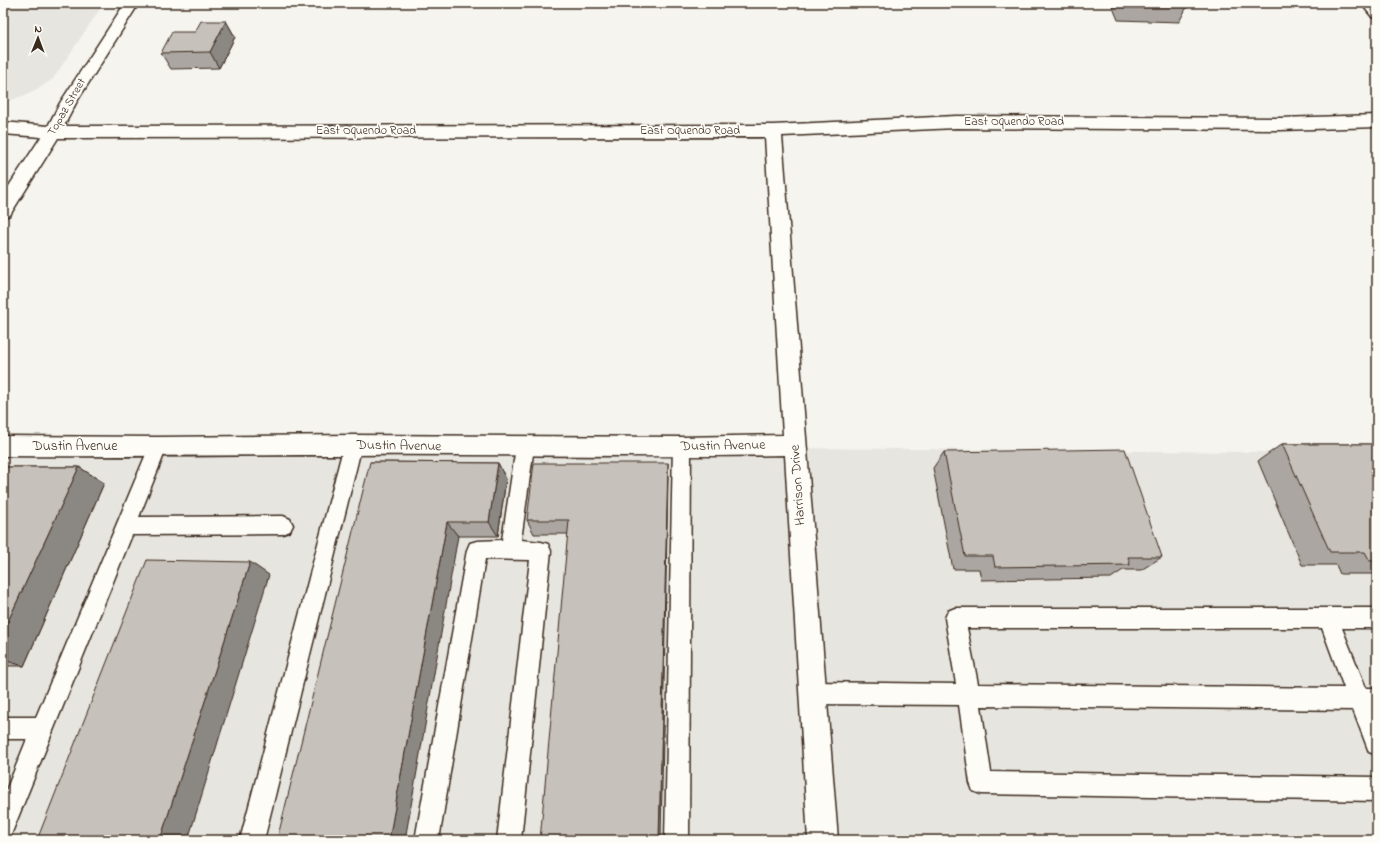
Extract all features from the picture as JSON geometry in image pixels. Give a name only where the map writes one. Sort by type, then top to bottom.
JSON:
[{"type":"street","name":"Topaz Street","points":[[3,210],[53,132],[68,103],[132,3]]},
{"type":"street","points":[[1368,3],[1377,14]]},
{"type":"street","name":"East Oquendo Road","points":[[3,128],[53,132],[773,131],[956,122],[1280,124],[1377,122]]},
{"type":"street","name":"Harrison Drive","points":[[773,131],[823,840]]},
{"type":"street","name":"Dustin Avenue","points":[[3,446],[158,447],[353,445],[682,447],[795,445]]},
{"type":"lane","points":[[252,840],[353,445]]},
{"type":"lane","points":[[3,827],[158,447]]},
{"type":"lane","points":[[510,550],[525,447]]},
{"type":"lane","points":[[677,840],[682,447]]},
{"type":"lane","points":[[126,526],[283,525]]},
{"type":"lane","points":[[427,840],[477,550],[541,550],[509,840]]},
{"type":"lane","points":[[1377,618],[955,618],[969,695],[981,783],[1377,789]]},
{"type":"lane","points":[[1328,618],[1368,699],[1377,744]]},
{"type":"lane","points":[[813,693],[1368,699]]},
{"type":"lane","points":[[3,728],[43,728]]},
{"type":"shaded area","points":[[3,3],[104,3],[53,79],[31,93],[3,103]]},
{"type":"shaded area","points":[[3,446],[682,447],[1377,453],[1377,840],[3,840]]},
{"type":"building","points":[[1187,3],[1188,5],[1126,4]]},
{"type":"building","points":[[201,21],[226,21],[210,52],[161,53],[172,32],[195,32]]},
{"type":"building","points":[[1282,444],[1377,444],[1377,561],[1370,561],[1365,552],[1330,552]]},
{"type":"building","points":[[1125,449],[1162,557],[1128,557],[1130,565],[995,567],[993,556],[965,556],[944,452]]},
{"type":"building","points":[[370,462],[498,463],[489,522],[447,522],[389,840],[277,840]]},
{"type":"building","points":[[534,463],[668,463],[659,840],[540,840],[569,520],[527,520]]},
{"type":"building","points":[[3,467],[79,467],[3,632]]},
{"type":"building","points":[[147,560],[250,562],[160,840],[37,840]]}]
